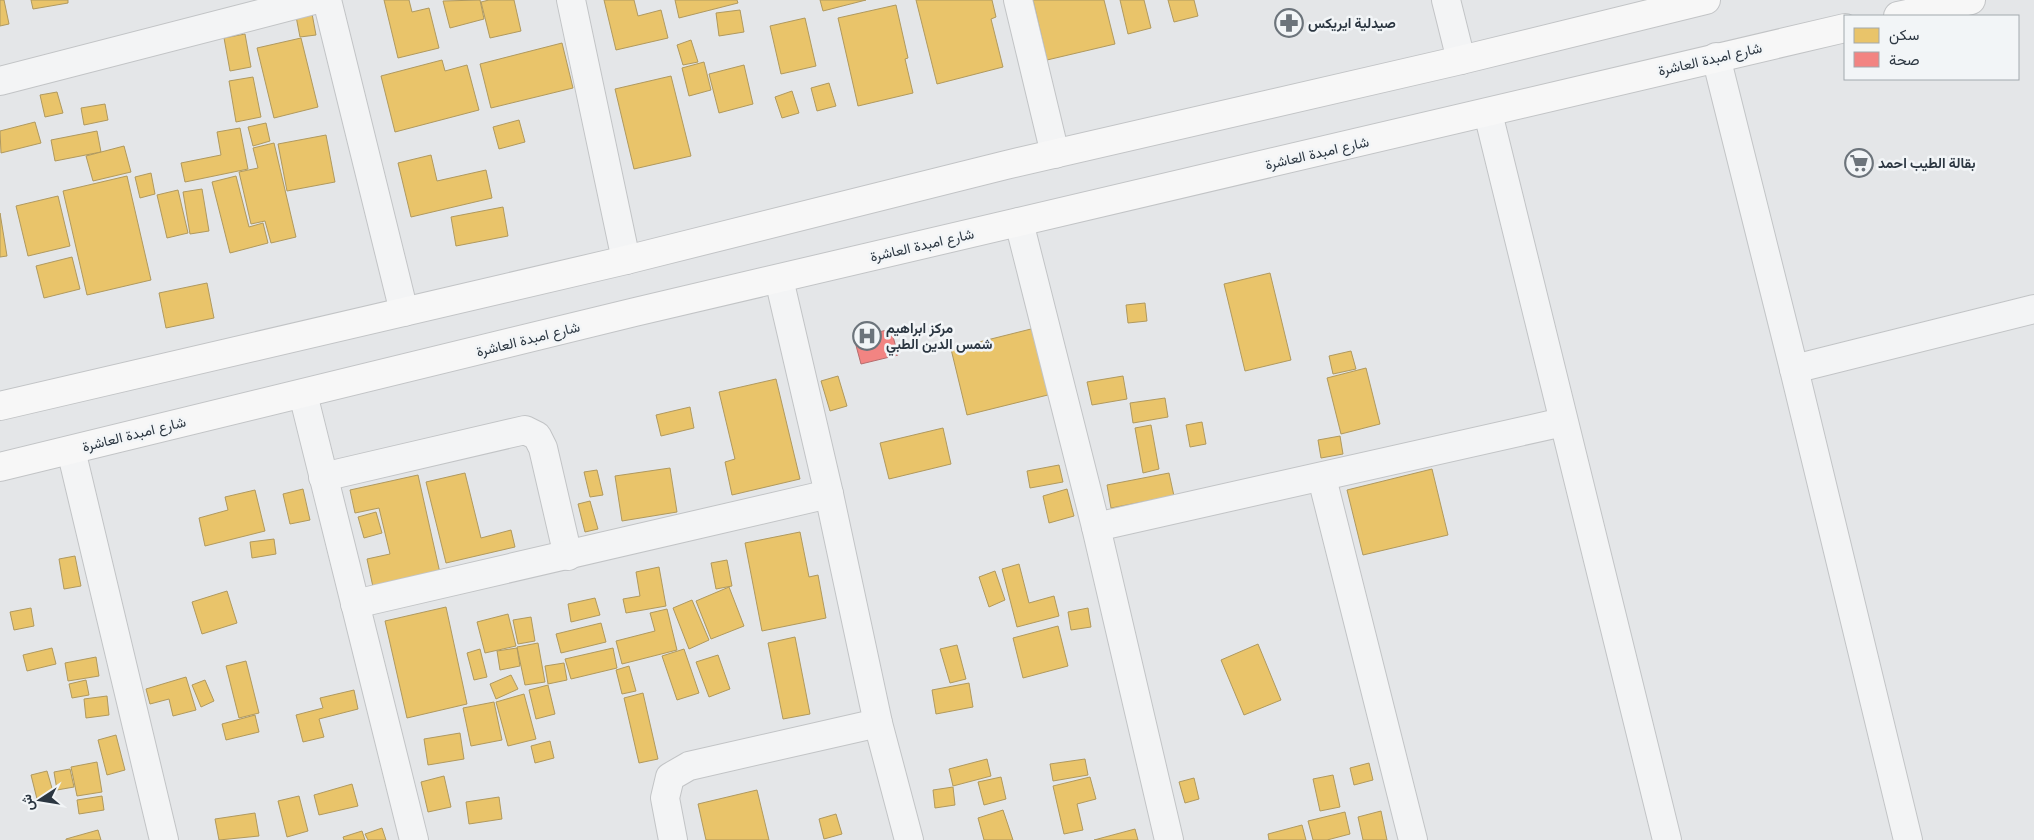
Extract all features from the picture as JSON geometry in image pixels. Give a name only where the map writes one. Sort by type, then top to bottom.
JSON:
[{"type":"main road","points":[[0,406],[626,260],[1055,154],[1461,60],[1702,0]]},
{"type":"main road","points":[[1903,15],[1971,0]]},
{"type":"main road","name":"شارع امبدة العاشرة","points":[[0,467],[779,279],[1844,28]]},
{"type":"street","points":[[0,81],[314,0]]},
{"type":"street","points":[[326,0],[404,312]]},
{"type":"street","points":[[572,0],[626,260]]},
{"type":"street","points":[[1018,0],[1055,154]]},
{"type":"street","points":[[1446,0],[1461,60]]},
{"type":"street","points":[[1716,57],[1908,840]]},
{"type":"street","points":[[1488,113],[1667,840]]},
{"type":"street","points":[[1019,222],[1096,527],[1169,840]]},
{"type":"street","points":[[779,279],[829,494],[878,723],[909,840]]},
{"type":"street","points":[[1794,369],[2032,318]]},
{"type":"street","points":[[303,394],[414,840]]},
{"type":"street","points":[[1096,527],[1322,478],[1563,422]]},
{"type":"street","points":[[324,476],[525,430],[537,436],[543,448],[568,556]]},
{"type":"street","points":[[71,450],[164,840]]},
{"type":"street","points":[[1322,478],[1414,840]]},
{"type":"street","points":[[356,604],[829,494]]},
{"type":"street","points":[[673,840],[665,798],[670,777],[689,766],[878,723]]},
{"type":"building: سكن","points":[[0,0],[4,0],[9,24],[0,26]]},
{"type":"building: سكن","points":[[31,0],[68,0],[68,3],[33,9]]},
{"type":"building: سكن","points":[[384,0],[409,0],[412,12],[429,8],[439,48],[398,58]]},
{"type":"building: سكن","points":[[480,0],[484,19],[450,28],[443,1]]},
{"type":"building: سكن","points":[[489,0],[514,0],[521,31],[490,38],[481,2]]},
{"type":"building: سكن","points":[[604,0],[634,0],[638,16],[661,10],[668,38],[616,50]]},
{"type":"building: سكن","points":[[675,0],[737,0],[738,3],[679,18]]},
{"type":"building: سكن","points":[[820,0],[866,0],[823,11]]},
{"type":"building: سكن","points":[[916,0],[992,0],[996,17],[991,19],[1003,67],[937,84]]},
{"type":"building: سكن","points":[[1033,0],[1104,0],[1115,44],[1047,60]]},
{"type":"building: سكن","points":[[1120,0],[1144,0],[1151,28],[1128,34]]},
{"type":"building: سكن","points":[[1168,0],[1194,0],[1198,16],[1174,22]]},
{"type":"building: سكن","points":[[310,3],[316,35],[300,37],[294,6]]},
{"type":"building: سكن","points":[[896,5],[908,58],[905,59],[913,93],[858,106],[838,18]]},
{"type":"building: سكن","points":[[740,10],[744,32],[719,36],[716,13]]},
{"type":"building: سكن","points":[[805,18],[816,66],[781,74],[770,26]]},
{"type":"building: سكن","points":[[245,34],[251,67],[230,71],[224,38]]},
{"type":"building: سكن","points":[[301,38],[318,107],[274,118],[257,48]]},
{"type":"building: سكن","points":[[691,40],[698,62],[683,65],[677,45]]},
{"type":"building: سكن","points":[[562,43],[573,88],[491,108],[480,64]]},
{"type":"building: سكن","points":[[442,60],[445,71],[467,65],[479,110],[395,132],[381,76]]},
{"type":"building: سكن","points":[[704,62],[711,90],[689,96],[682,68]]},
{"type":"building: سكن","points":[[744,65],[753,104],[719,113],[709,74]]},
{"type":"building: سكن","points":[[671,76],[691,156],[634,169],[615,89]]},
{"type":"building: سكن","points":[[253,77],[261,117],[236,122],[229,81]]},
{"type":"building: سكن","points":[[829,83],[836,106],[817,111],[811,88]]},
{"type":"building: سكن","points":[[792,91],[799,113],[782,118],[775,97]]},
{"type":"building: سكن","points":[[57,92],[63,113],[45,117],[40,95]]},
{"type":"building: سكن","points":[[105,104],[108,120],[84,125],[81,108]]},
{"type":"building: سكن","points":[[519,120],[525,142],[499,149],[493,127]]},
{"type":"building: سكن","points":[[35,122],[41,143],[1,153],[0,131]]},
{"type":"building: سكن","points":[[266,123],[270,141],[253,146],[248,127]]},
{"type":"building: سكن","points":[[240,128],[248,169],[185,182],[181,163],[221,155],[217,132]]},
{"type":"building: سكن","points":[[97,131],[101,152],[55,161],[51,140]]},
{"type":"building: سكن","points":[[326,135],[335,182],[287,191],[278,144]]},
{"type":"building: سكن","points":[[274,143],[296,237],[271,243],[265,221],[251,224],[239,172],[258,168],[253,148]]},
{"type":"building: سكن","points":[[124,146],[131,172],[93,181],[86,156]]},
{"type":"building: سكن","points":[[431,155],[437,181],[486,170],[492,198],[411,217],[398,163]]},
{"type":"building: سكن","points":[[151,173],[155,194],[140,198],[135,177]]},
{"type":"building: سكن","points":[[127,176],[151,280],[87,295],[63,191]]},
{"type":"building: سكن","points":[[236,176],[249,227],[263,223],[268,243],[230,253],[212,182]]},
{"type":"building: سكن","points":[[202,189],[209,231],[190,234],[183,192]]},
{"type":"building: سكن","points":[[178,190],[188,233],[167,238],[157,195]]},
{"type":"building: سكن","points":[[58,196],[70,246],[28,256],[16,206]]},
{"type":"building: سكن","points":[[503,207],[508,236],[456,246],[451,217]]},
{"type":"building: سكن","points":[[0,213],[7,256],[0,257]]},
{"type":"building: سكن","points":[[72,257],[80,289],[44,298],[36,266]]},
{"type":"building: سكن","points":[[1270,273],[1291,360],[1245,371],[1224,284]]},
{"type":"building: سكن","points":[[207,283],[214,318],[166,328],[159,293]]},
{"type":"building: سكن","points":[[1145,303],[1147,321],[1128,323],[1126,305]]},
{"type":"building: سكن","points":[[1047,325],[1064,391],[967,415],[951,349]]},
{"type":"building: سكن","points":[[1351,351],[1356,369],[1333,374],[1329,356]]},
{"type":"building: سكن","points":[[1366,368],[1380,424],[1341,434],[1327,378]]},
{"type":"building: سكن","points":[[838,376],[847,406],[830,411],[821,381]]},
{"type":"building: سكن","points":[[1123,376],[1127,399],[1092,405],[1087,382]]},
{"type":"building: سكن","points":[[776,379],[800,479],[732,495],[725,462],[735,459],[719,392]]},
{"type":"building: سكن","points":[[1165,398],[1168,417],[1133,423],[1130,403]]},
{"type":"building: سكن","points":[[690,407],[694,428],[661,436],[656,415]]},
{"type":"building: سكن","points":[[1202,422],[1206,444],[1190,447],[1186,425]]},
{"type":"building: سكن","points":[[1151,425],[1159,469],[1143,473],[1135,428]]},
{"type":"building: سكن","points":[[943,428],[951,464],[889,479],[880,443]]},
{"type":"building: سكن","points":[[1340,436],[1343,454],[1321,458],[1318,440]]},
{"type":"building: سكن","points":[[1059,465],[1063,482],[1030,488],[1027,471]]},
{"type":"building: سكن","points":[[670,468],[677,512],[622,521],[615,476]]},
{"type":"building: سكن","points":[[1432,469],[1448,535],[1363,555],[1347,490]]},
{"type":"building: سكن","points":[[597,470],[603,495],[590,497],[584,472]]},
{"type":"building: سكن","points":[[465,473],[481,538],[511,530],[515,547],[446,563],[426,482]]},
{"type":"building: سكن","points":[[1169,473],[1174,496],[1111,508],[1107,485]]},
{"type":"building: سكن","points":[[418,475],[440,573],[373,587],[367,559],[390,554],[379,508],[355,513],[350,490]]},
{"type":"building: سكن","points":[[303,489],[310,520],[290,524],[283,494]]},
{"type":"building: سكن","points":[[1067,489],[1074,516],[1049,523],[1043,496]]},
{"type":"building: سكن","points":[[255,490],[265,531],[205,546],[199,518],[228,510],[225,497]]},
{"type":"building: سكن","points":[[590,501],[598,529],[585,532],[578,504]]},
{"type":"building: سكن","points":[[376,512],[382,533],[364,538],[358,517]]},
{"type":"building: سكن","points":[[800,532],[809,577],[818,575],[826,618],[762,631],[745,543]]},
{"type":"building: سكن","points":[[274,539],[276,554],[252,558],[250,542]]},
{"type":"building: سكن","points":[[75,556],[81,586],[64,589],[59,559]]},
{"type":"building: سكن","points":[[727,560],[732,586],[716,589],[711,563]]},
{"type":"building: سكن","points":[[1019,564],[1029,603],[1054,596],[1059,616],[1017,627],[1002,569]]},
{"type":"building: سكن","points":[[659,567],[666,606],[626,613],[623,599],[640,596],[636,572]]},
{"type":"building: سكن","points":[[995,571],[1005,600],[989,607],[979,577]]},
{"type":"building: سكن","points":[[729,587],[744,626],[711,639],[696,601]]},
{"type":"building: سكن","points":[[227,591],[237,623],[202,634],[192,602]]},
{"type":"building: سكن","points":[[595,598],[600,615],[571,622],[568,604]]},
{"type":"building: سكن","points":[[692,600],[709,640],[689,649],[673,608]]},
{"type":"building: سكن","points":[[446,607],[467,704],[407,718],[385,621]]},
{"type":"building: سكن","points":[[31,608],[34,626],[14,630],[10,612]]},
{"type":"building: سكن","points":[[1088,608],[1091,627],[1071,630],[1068,612]]},
{"type":"building: سكن","points":[[667,609],[677,650],[622,664],[616,641],[655,631],[650,613]]},
{"type":"building: سكن","points":[[508,614],[516,646],[485,653],[477,622]]},
{"type":"building: سكن","points":[[531,617],[535,641],[518,644],[513,620]]},
{"type":"building: سكن","points":[[601,623],[606,642],[561,653],[556,634]]},
{"type":"building: سكن","points":[[1058,626],[1068,666],[1023,678],[1013,638]]},
{"type":"building: سكن","points":[[795,637],[810,714],[783,719],[768,643]]},
{"type":"building: سكن","points":[[538,643],[545,682],[525,685],[517,647]]},
{"type":"building: سكن","points":[[1258,644],[1281,700],[1244,715],[1221,660]]},
{"type":"building: سكن","points":[[957,645],[966,679],[950,683],[940,649]]},
{"type":"building: سكن","points":[[52,648],[56,664],[27,671],[23,655]]},
{"type":"building: سكن","points":[[517,648],[520,666],[500,670],[497,651]]},
{"type":"building: سكن","points":[[613,648],[617,668],[571,679],[565,659]]},
{"type":"building: سكن","points":[[480,649],[487,677],[474,680],[467,653]]},
{"type":"building: سكن","points":[[684,649],[699,693],[677,700],[662,656]]},
{"type":"building: سكن","points":[[718,655],[730,689],[709,697],[696,662]]},
{"type":"building: سكن","points":[[96,657],[99,676],[68,681],[65,663]]},
{"type":"building: سكن","points":[[246,661],[259,713],[239,718],[226,666]]},
{"type":"building: سكن","points":[[564,663],[567,680],[548,684],[545,666]]},
{"type":"building: سكن","points":[[629,666],[636,691],[622,694],[616,670]]},
{"type":"building: سكن","points":[[511,675],[518,689],[496,699],[490,684]]},
{"type":"building: سكن","points":[[186,677],[196,710],[173,716],[169,699],[150,704],[146,689]]},
{"type":"building: سكن","points":[[86,680],[89,695],[72,698],[69,684]]},
{"type":"building: سكن","points":[[205,680],[214,701],[201,707],[192,685]]},
{"type":"building: سكن","points":[[969,683],[973,707],[936,714],[932,690]]},
{"type":"building: سكن","points":[[548,685],[555,714],[536,719],[529,690]]},
{"type":"building: سكن","points":[[354,690],[358,709],[319,719],[324,737],[303,742],[296,715],[323,708],[320,698]]},
{"type":"building: سكن","points":[[643,693],[658,759],[639,763],[624,698]]},
{"type":"building: سكن","points":[[524,694],[536,739],[508,746],[496,702]]},
{"type":"building: سكن","points":[[107,696],[109,715],[86,718],[84,699]]},
{"type":"building: سكن","points":[[494,702],[502,740],[471,746],[463,708]]},
{"type":"building: سكن","points":[[255,715],[259,732],[226,740],[222,724]]},
{"type":"building: سكن","points":[[460,733],[464,759],[428,765],[424,739]]},
{"type":"building: سكن","points":[[116,735],[125,770],[107,775],[98,740]]},
{"type":"building: سكن","points":[[550,741],[554,758],[535,763],[531,746]]},
{"type":"building: سكن","points":[[987,759],[991,776],[953,786],[949,769]]},
{"type":"building: سكن","points":[[1085,759],[1088,775],[1053,781],[1050,764]]},
{"type":"building: سكن","points":[[97,762],[102,792],[77,796],[71,767]]},
{"type":"building: سكن","points":[[1369,763],[1373,780],[1354,785],[1350,768]]},
{"type":"building: سكن","points":[[70,769],[74,787],[57,790],[54,772]]},
{"type":"building: سكن","points":[[47,771],[54,795],[37,799],[31,775]]},
{"type":"building: سكن","points":[[1333,775],[1340,807],[1320,811],[1313,779]]},
{"type":"building: سكن","points":[[444,776],[451,807],[428,812],[421,782]]},
{"type":"building: سكن","points":[[1001,777],[1006,799],[984,805],[978,782]]},
{"type":"building: سكن","points":[[1090,777],[1096,799],[1077,804],[1083,830],[1064,834],[1053,786]]},
{"type":"building: سكن","points":[[1194,778],[1199,799],[1185,803],[1179,782]]},
{"type":"building: سكن","points":[[352,784],[358,806],[319,815],[314,795]]},
{"type":"building: سكن","points":[[953,787],[955,805],[935,808],[933,790]]},
{"type":"building: سكن","points":[[757,790],[769,840],[706,840],[698,804]]},
{"type":"building: سكن","points":[[102,796],[104,810],[79,814],[77,800]]},
{"type":"building: سكن","points":[[299,796],[308,831],[287,837],[278,801]]},
{"type":"building: سكن","points":[[499,797],[502,819],[469,824],[466,802]]},
{"type":"building: سكن","points":[[1003,810],[1013,840],[984,840],[978,818]]},
{"type":"building: سكن","points":[[1381,811],[1387,840],[1363,840],[1358,817]]},
{"type":"building: سكن","points":[[1345,812],[1350,834],[1327,840],[1313,840],[1308,821]]},
{"type":"building: سكن","points":[[255,813],[259,836],[219,840],[215,819]]},
{"type":"building: سكن","points":[[836,814],[842,834],[824,839],[819,819]]},
{"type":"building: سكن","points":[[1302,825],[1306,840],[1269,840],[1268,834]]},
{"type":"building: سكن","points":[[382,828],[386,840],[368,840],[365,834]]},
{"type":"building: سكن","points":[[1135,829],[1138,840],[1094,840]]},
{"type":"building: سكن","points":[[98,830],[101,840],[66,840],[66,839]]},
{"type":"building: سكن","points":[[362,831],[365,840],[344,840],[343,837]]},
{"type":"building: صحة","points":[[891,329],[898,355],[861,364],[854,338]]},
{"type":"place","name":"صيدلية ايريكس","points":[[1289,23]]},
{"type":"place","name":"بقالة الطيب احمد","points":[[1859,163]]},
{"type":"place","name":"مركز ابراهيم شمس الدين الطبي","points":[[867,336]]}]
